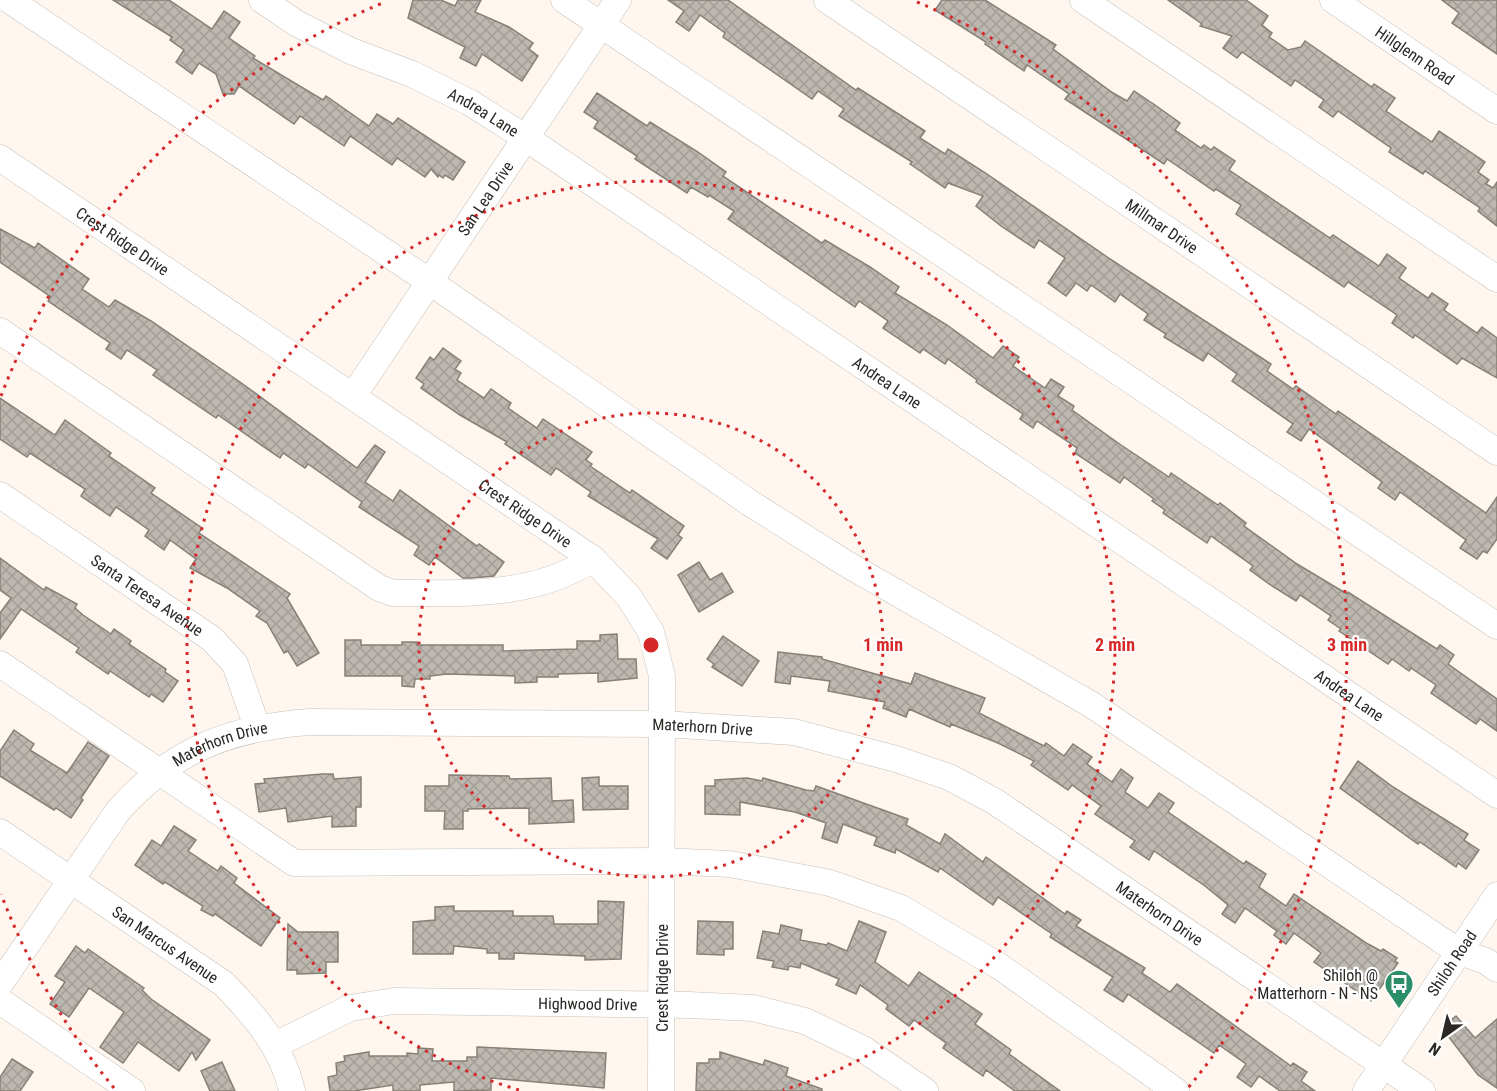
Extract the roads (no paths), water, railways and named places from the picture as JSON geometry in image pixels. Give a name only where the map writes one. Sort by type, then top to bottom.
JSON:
[{"type":"street","points":[[9,0],[430,282],[750,502],[845,563],[1092,705],[1458,952],[1486,961],[1497,969]]},
{"type":"street","name":"Andrea Lane","points":[[262,0],[297,23],[351,51],[412,74],[469,102],[526,138],[1497,795]]},
{"type":"street","points":[[564,0],[1497,626]]},
{"type":"street","name":"San Lea Drive","points":[[353,396],[618,0]]},
{"type":"street","name":"Millmar Drive","points":[[827,0],[1497,452]]},
{"type":"street","points":[[1083,0],[1497,279]]},
{"type":"street","name":"Hillglenn Road","points":[[1333,0],[1497,111]]},
{"type":"street","name":"Crest Ridge Drive","points":[[0,158],[593,558],[629,597],[651,632],[662,676],[661,1091]]},
{"type":"street","points":[[0,331],[380,588],[393,593],[516,590],[555,580],[593,558]]},
{"type":"street","name":"Santa Teresa Avenue","points":[[0,495],[212,639],[235,664],[257,727]]},
{"type":"street","points":[[0,664],[294,863],[661,861],[730,864],[830,884],[901,908],[999,966],[1176,1091]]},
{"type":"street","name":"Materhorn Drive","points":[[0,984],[118,811],[159,772],[197,749],[257,727],[309,722],[662,724],[794,732],[896,759],[949,777],[994,801],[1422,1091]]},
{"type":"street","name":"San Marcus Avenue","points":[[0,832],[224,984],[251,1013],[275,1045],[292,1091]]},
{"type":"street","name":"Shiloh Road","points":[[1366,1091],[1497,895]]},
{"type":"street","points":[[0,1001],[132,1091]]},
{"type":"street","name":"Highwood Drive","points":[[275,1045],[350,1008],[394,1001],[753,1008],[805,1021],[863,1049],[925,1091]]},
{"type":"place","name":"Shiloh @ Matterhorn - N - NS","points":[[1399,1010]]}]
